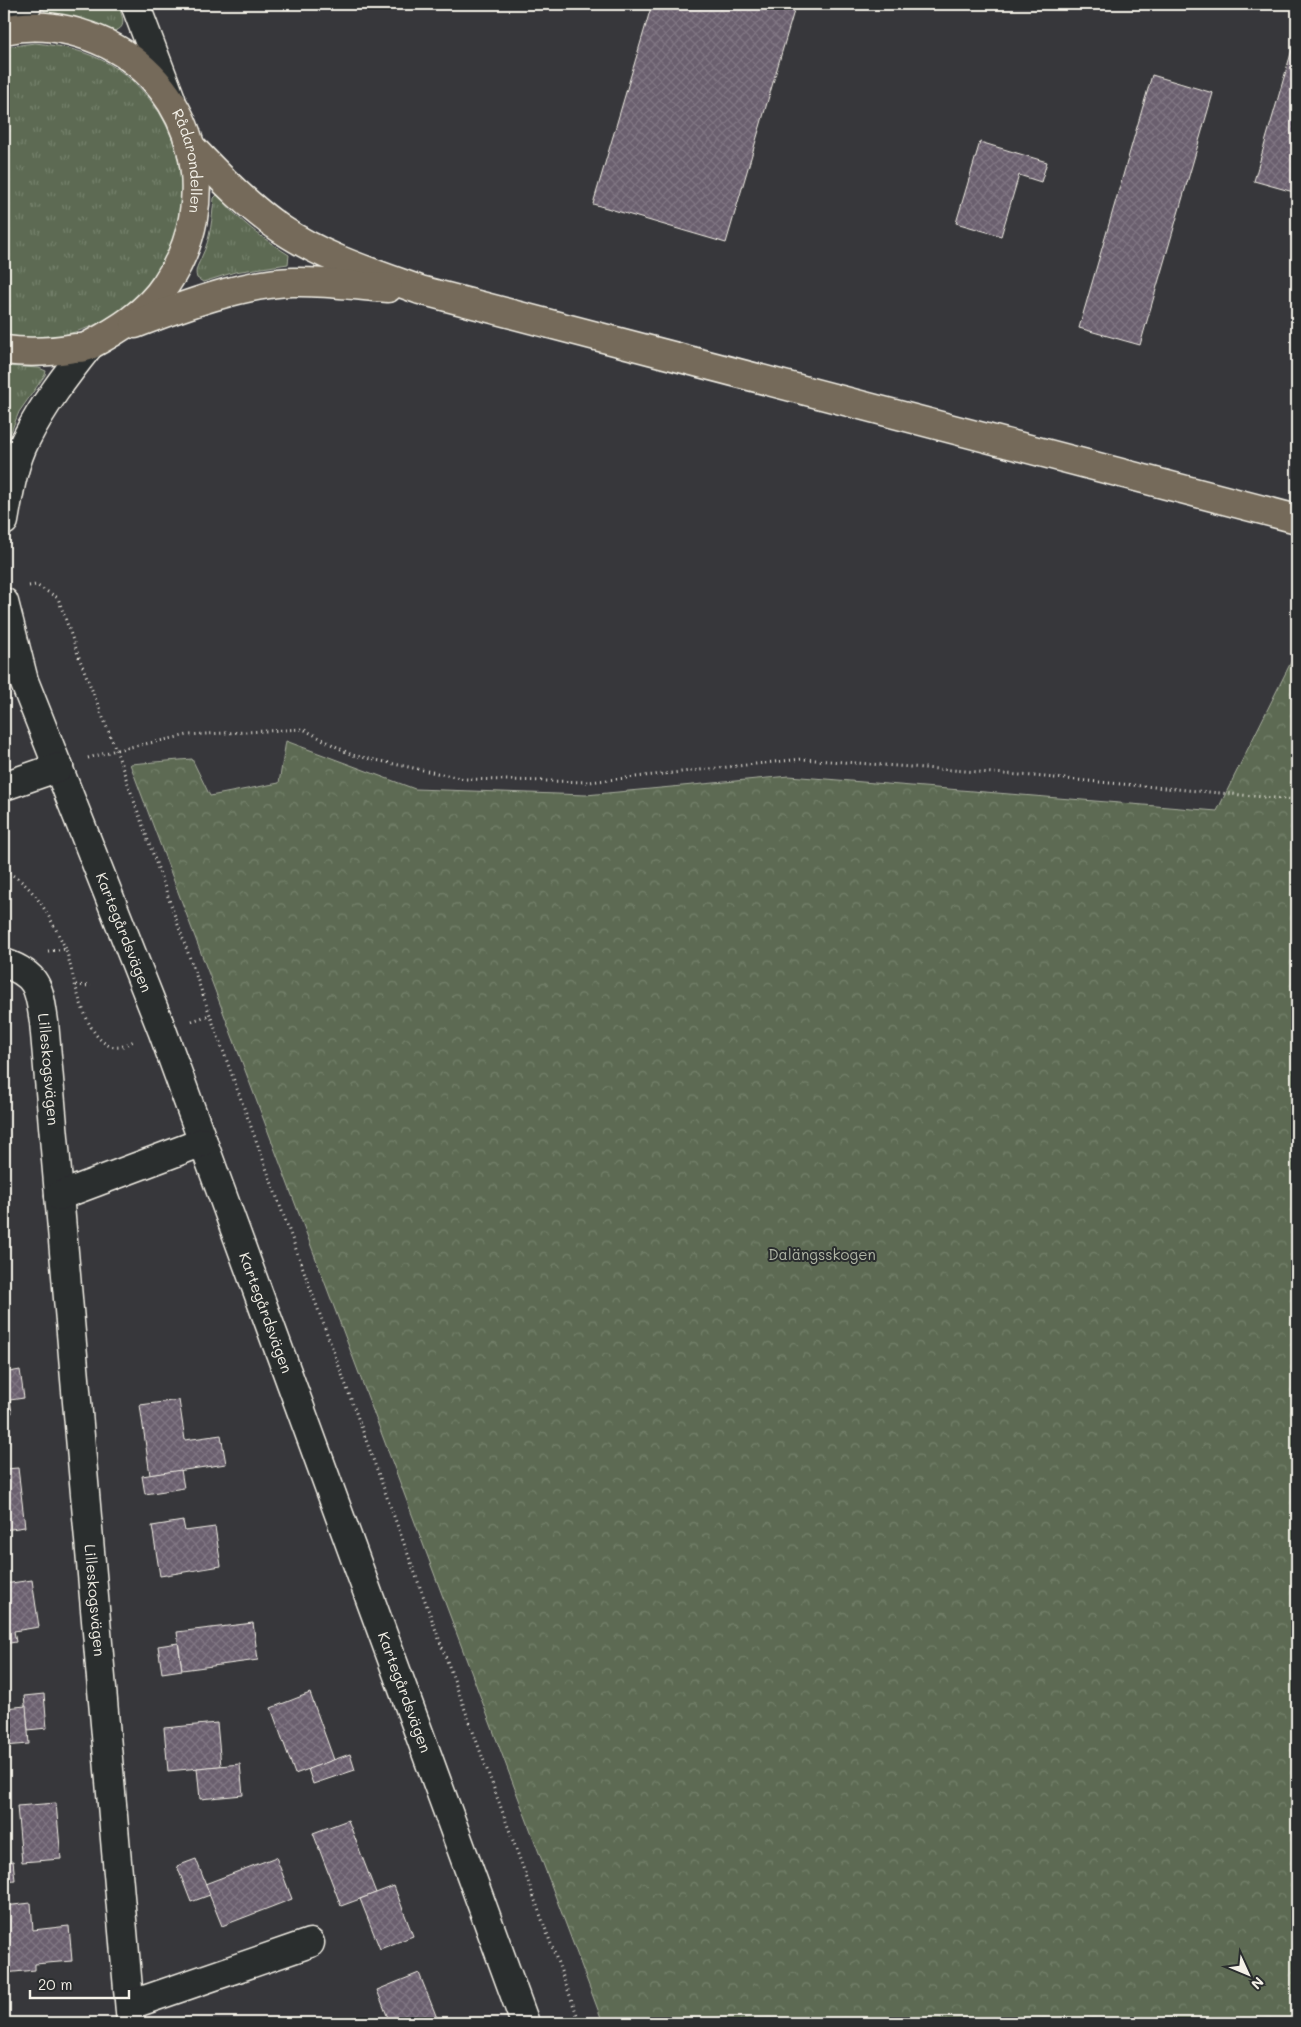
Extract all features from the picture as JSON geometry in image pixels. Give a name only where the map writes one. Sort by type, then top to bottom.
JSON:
[{"type":"main road","name":"Rådarondellen","points":[[4,30],[40,26],[68,30],[94,38],[119,50],[141,67],[161,87],[184,125],[191,147],[197,193],[194,218],[188,242],[178,264],[166,285],[150,304],[131,320],[100,340],[54,352],[26,353],[4,350]]},
{"type":"main road","points":[[191,147],[234,191],[282,230],[351,264],[420,290],[1297,519]]},
{"type":"main road","points":[[100,340],[170,310],[257,285],[293,282],[420,290]]},
{"type":"street","points":[[4,21],[28,4]]},
{"type":"street","points":[[134,4],[173,105]]},
{"type":"street","points":[[4,521],[11,481],[26,440],[57,387],[100,340]]},
{"type":"street","name":"Kartegårdsvägen","points":[[12,594],[24,681],[162,1030],[525,2023]]},
{"type":"street","points":[[4,786],[58,767]]},
{"type":"street","name":"Lilleskogsvägen","points":[[4,963],[20,969],[32,977],[40,991],[131,2014],[310,1943]]},
{"type":"street","points":[[59,1196],[203,1142]]},
{"type":"path","points":[[12,594],[36,585],[58,598],[80,660],[116,750],[210,1015],[580,2023]]},
{"type":"path","points":[[58,767],[116,750],[188,735],[303,729],[352,755],[465,778],[589,782],[802,759],[1033,776],[1297,800]]},
{"type":"path","points":[[4,872],[25,885],[40,902],[66,949],[84,1013],[95,1034],[104,1043],[117,1048],[162,1030],[210,1015]]},
{"type":"path","points":[[41,952],[66,949]]},
{"type":"path","points":[[76,985],[91,986]]},
{"type":"green space","points":[[48,4],[118,4],[123,24],[114,31],[82,19],[47,14],[43,9]]},
{"type":"green space","points":[[35,43],[65,48],[93,56],[118,69],[144,92],[159,112],[174,144],[181,178],[180,211],[172,243],[157,272],[135,298],[108,318],[75,332],[58,336],[30,338],[4,334],[4,47]]},
{"type":"green space","points":[[217,195],[252,229],[289,255],[288,264],[235,272],[203,282],[197,278],[196,269],[205,249],[211,228],[214,198]]},
{"type":"green space","points":[[4,366],[39,368],[46,371],[19,412],[4,449]]},
{"type":"green space","name":"Dalängsskogen","points":[[1297,650],[1297,2023],[603,2023],[130,764],[192,759],[210,796],[279,783],[286,741],[415,789],[586,795],[789,776],[1217,811]]},
{"type":"building","points":[[652,4],[796,4],[726,243],[593,204]]},
{"type":"building","points":[[1297,37],[1297,193],[1254,181]]},
{"type":"building","points":[[1152,75],[1213,93],[1140,345],[1079,328]]},
{"type":"building","points":[[980,142],[1047,162],[1041,182],[1019,175],[1001,236],[956,223]]},
{"type":"building","points":[[20,1370],[24,1398],[10,1400],[12,1413],[4,1414],[4,1373]]},
{"type":"building","points":[[179,1400],[185,1440],[221,1435],[226,1464],[150,1475],[140,1405]]},
{"type":"building","points":[[18,1468],[25,1527],[4,1530],[4,1469]]},
{"type":"building","points":[[181,1470],[184,1488],[145,1494],[142,1476]]},
{"type":"building","points":[[183,1521],[185,1531],[215,1527],[221,1566],[160,1576],[152,1526]]},
{"type":"building","points":[[32,1580],[39,1627],[14,1631],[16,1642],[4,1644],[4,1584]]},
{"type":"building","points":[[253,1623],[258,1660],[182,1670],[177,1632]]},
{"type":"building","points":[[178,1643],[182,1670],[162,1673],[158,1646]]},
{"type":"building","points":[[310,1693],[334,1760],[295,1774],[271,1708]]},
{"type":"building","points":[[44,1694],[47,1728],[28,1730],[24,1696]]},
{"type":"building","points":[[26,1706],[29,1744],[4,1746],[4,1708]]},
{"type":"building","points":[[217,1723],[221,1766],[168,1771],[164,1728]]},
{"type":"building","points":[[350,1754],[355,1770],[313,1784],[308,1769]]},
{"type":"building","points":[[240,1764],[243,1795],[200,1799],[197,1768]]},
{"type":"building","points":[[56,1803],[61,1859],[22,1862],[17,1806]]},
{"type":"building","points":[[348,1820],[376,1893],[341,1906],[313,1833]]},
{"type":"building","points":[[276,1857],[292,1899],[222,1926],[205,1884]]},
{"type":"building","points":[[196,1859],[210,1895],[191,1902],[177,1866]]},
{"type":"building","points":[[13,1861],[15,1880],[4,1881],[4,1862]]},
{"type":"building","points":[[394,1886],[413,1936],[380,1949],[360,1899]]},
{"type":"building","points":[[31,1903],[33,1930],[69,1926],[72,1961],[35,1964],[35,1970],[4,1973],[4,1906]]},
{"type":"building","points":[[419,1973],[439,2023],[390,2023],[377,1990]]}]
